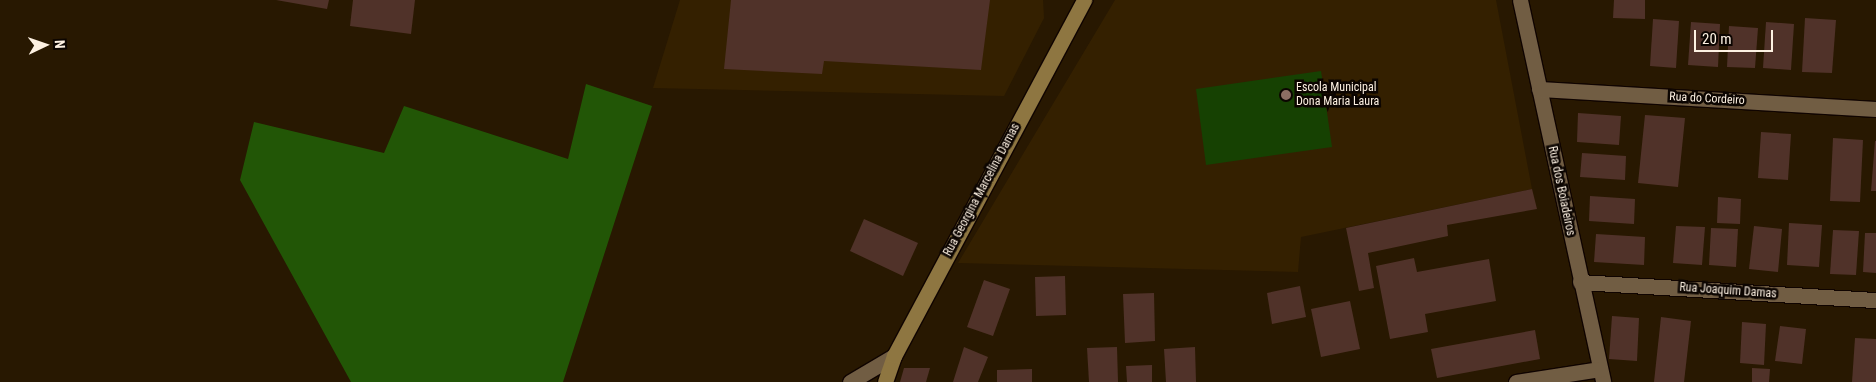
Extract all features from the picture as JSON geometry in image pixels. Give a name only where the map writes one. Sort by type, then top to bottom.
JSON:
[{"type":"street","name":"Rua Georgina Marcelina Damas","points":[[885,382],[894,356],[1084,0]]},
{"type":"street","name":"Rua dos Boiadeiros","points":[[1520,0],[1601,376]]},
{"type":"street","name":"Rua do Cordeiro","points":[[1539,89],[1876,109]]},
{"type":"street","name":"Rua Joaquim Damas","points":[[1580,282],[1876,300]]},
{"type":"street","points":[[850,382],[894,356]]},
{"type":"street","points":[[1516,382],[1601,376]]},
{"type":"shaded area","points":[[680,0],[1043,0],[1044,18],[1004,96],[653,88]]},
{"type":"shaded area","name":"Escola Municipal Dona Maria Laura","points":[[1115,0],[1496,0],[1532,189],[1301,237],[1298,272],[958,263]]},
{"type":"green space","points":[[1321,71],[1332,147],[1206,165],[1196,89]]},
{"type":"green space","points":[[586,84],[652,106],[563,382],[351,382],[240,180],[254,122],[384,153],[404,106],[568,159]]},
{"type":"building","points":[[276,0],[329,0],[327,9]]},
{"type":"building","points":[[353,0],[415,0],[411,34],[350,26]]},
{"type":"building","points":[[731,0],[990,0],[981,70],[824,61],[822,74],[724,69]]},
{"type":"building","points":[[1614,0],[1645,0],[1645,19],[1613,18]]},
{"type":"building","points":[[1805,18],[1836,20],[1832,73],[1802,72]]},
{"type":"building","points":[[1653,19],[1679,21],[1676,68],[1650,66]]},
{"type":"building","points":[[1691,22],[1720,24],[1718,67],[1688,65]]},
{"type":"building","points":[[1766,22],[1794,24],[1791,70],[1763,68]]},
{"type":"building","points":[[1729,26],[1758,28],[1755,68],[1727,67]]},
{"type":"building","points":[[1578,113],[1621,116],[1619,145],[1577,142]]},
{"type":"building","points":[[1645,115],[1685,118],[1678,187],[1638,183]]},
{"type":"building","points":[[1761,132],[1791,134],[1788,180],[1758,178]]},
{"type":"building","points":[[1833,138],[1863,140],[1860,202],[1830,201]]},
{"type":"building","points":[[1875,141],[1876,191],[1871,191]]},
{"type":"building","points":[[1582,153],[1626,156],[1625,180],[1580,177]]},
{"type":"building","points":[[1532,189],[1537,209],[1447,225],[1448,236],[1368,253],[1374,288],[1359,291],[1346,228]]},
{"type":"building","points":[[1590,196],[1635,199],[1634,224],[1589,221]]},
{"type":"building","points":[[1718,197],[1741,199],[1740,224],[1717,223]]},
{"type":"building","points":[[864,219],[918,243],[903,276],[850,251]]},
{"type":"building","points":[[1789,223],[1822,225],[1819,267],[1787,265]]},
{"type":"building","points":[[1676,226],[1705,227],[1702,265],[1673,263]]},
{"type":"building","points":[[1754,226],[1782,229],[1778,272],[1749,269]]},
{"type":"building","points":[[1711,228],[1738,229],[1736,267],[1709,265]]},
{"type":"building","points":[[1833,230],[1859,231],[1856,275],[1830,274]]},
{"type":"building","points":[[1865,233],[1876,233],[1876,273],[1863,272]]},
{"type":"building","points":[[1596,234],[1645,237],[1644,265],[1594,262]]},
{"type":"building","points":[[1414,258],[1417,272],[1489,259],[1496,301],[1425,314],[1428,332],[1390,339],[1376,266]]},
{"type":"building","points":[[1065,276],[1066,315],[1036,316],[1035,277]]},
{"type":"building","points":[[984,280],[1010,289],[993,336],[967,327]]},
{"type":"building","points":[[1300,286],[1306,317],[1272,324],[1267,293]]},
{"type":"building","points":[[1154,293],[1155,341],[1125,343],[1123,294]]},
{"type":"building","points":[[1350,301],[1360,349],[1321,357],[1311,309]]},
{"type":"building","points":[[1612,316],[1639,318],[1637,361],[1609,359]]},
{"type":"building","points":[[1661,317],[1691,321],[1684,382],[1654,382]]},
{"type":"building","points":[[1742,322],[1766,324],[1764,365],[1740,363]]},
{"type":"building","points":[[1780,326],[1806,329],[1802,364],[1775,361]]},
{"type":"building","points":[[1535,330],[1540,359],[1437,378],[1431,349]]},
{"type":"building","points":[[1855,338],[1876,339],[1876,382],[1852,382]]},
{"type":"building","points":[[964,347],[988,357],[978,382],[953,382]]},
{"type":"building","points":[[1117,347],[1118,382],[1089,382],[1087,348]]},
{"type":"building","points":[[1195,347],[1196,382],[1166,382],[1164,349]]},
{"type":"building","points":[[1152,365],[1152,382],[1127,382],[1126,366]]},
{"type":"building","points":[[904,368],[930,368],[926,382],[900,382]]},
{"type":"building","points":[[1752,368],[1770,369],[1769,382],[1752,382]]},
{"type":"building","points":[[1032,369],[1032,382],[997,382],[997,370]]},
{"type":"place","name":"Escola Municipal Dona Maria Laura","points":[[1286,95]]}]
